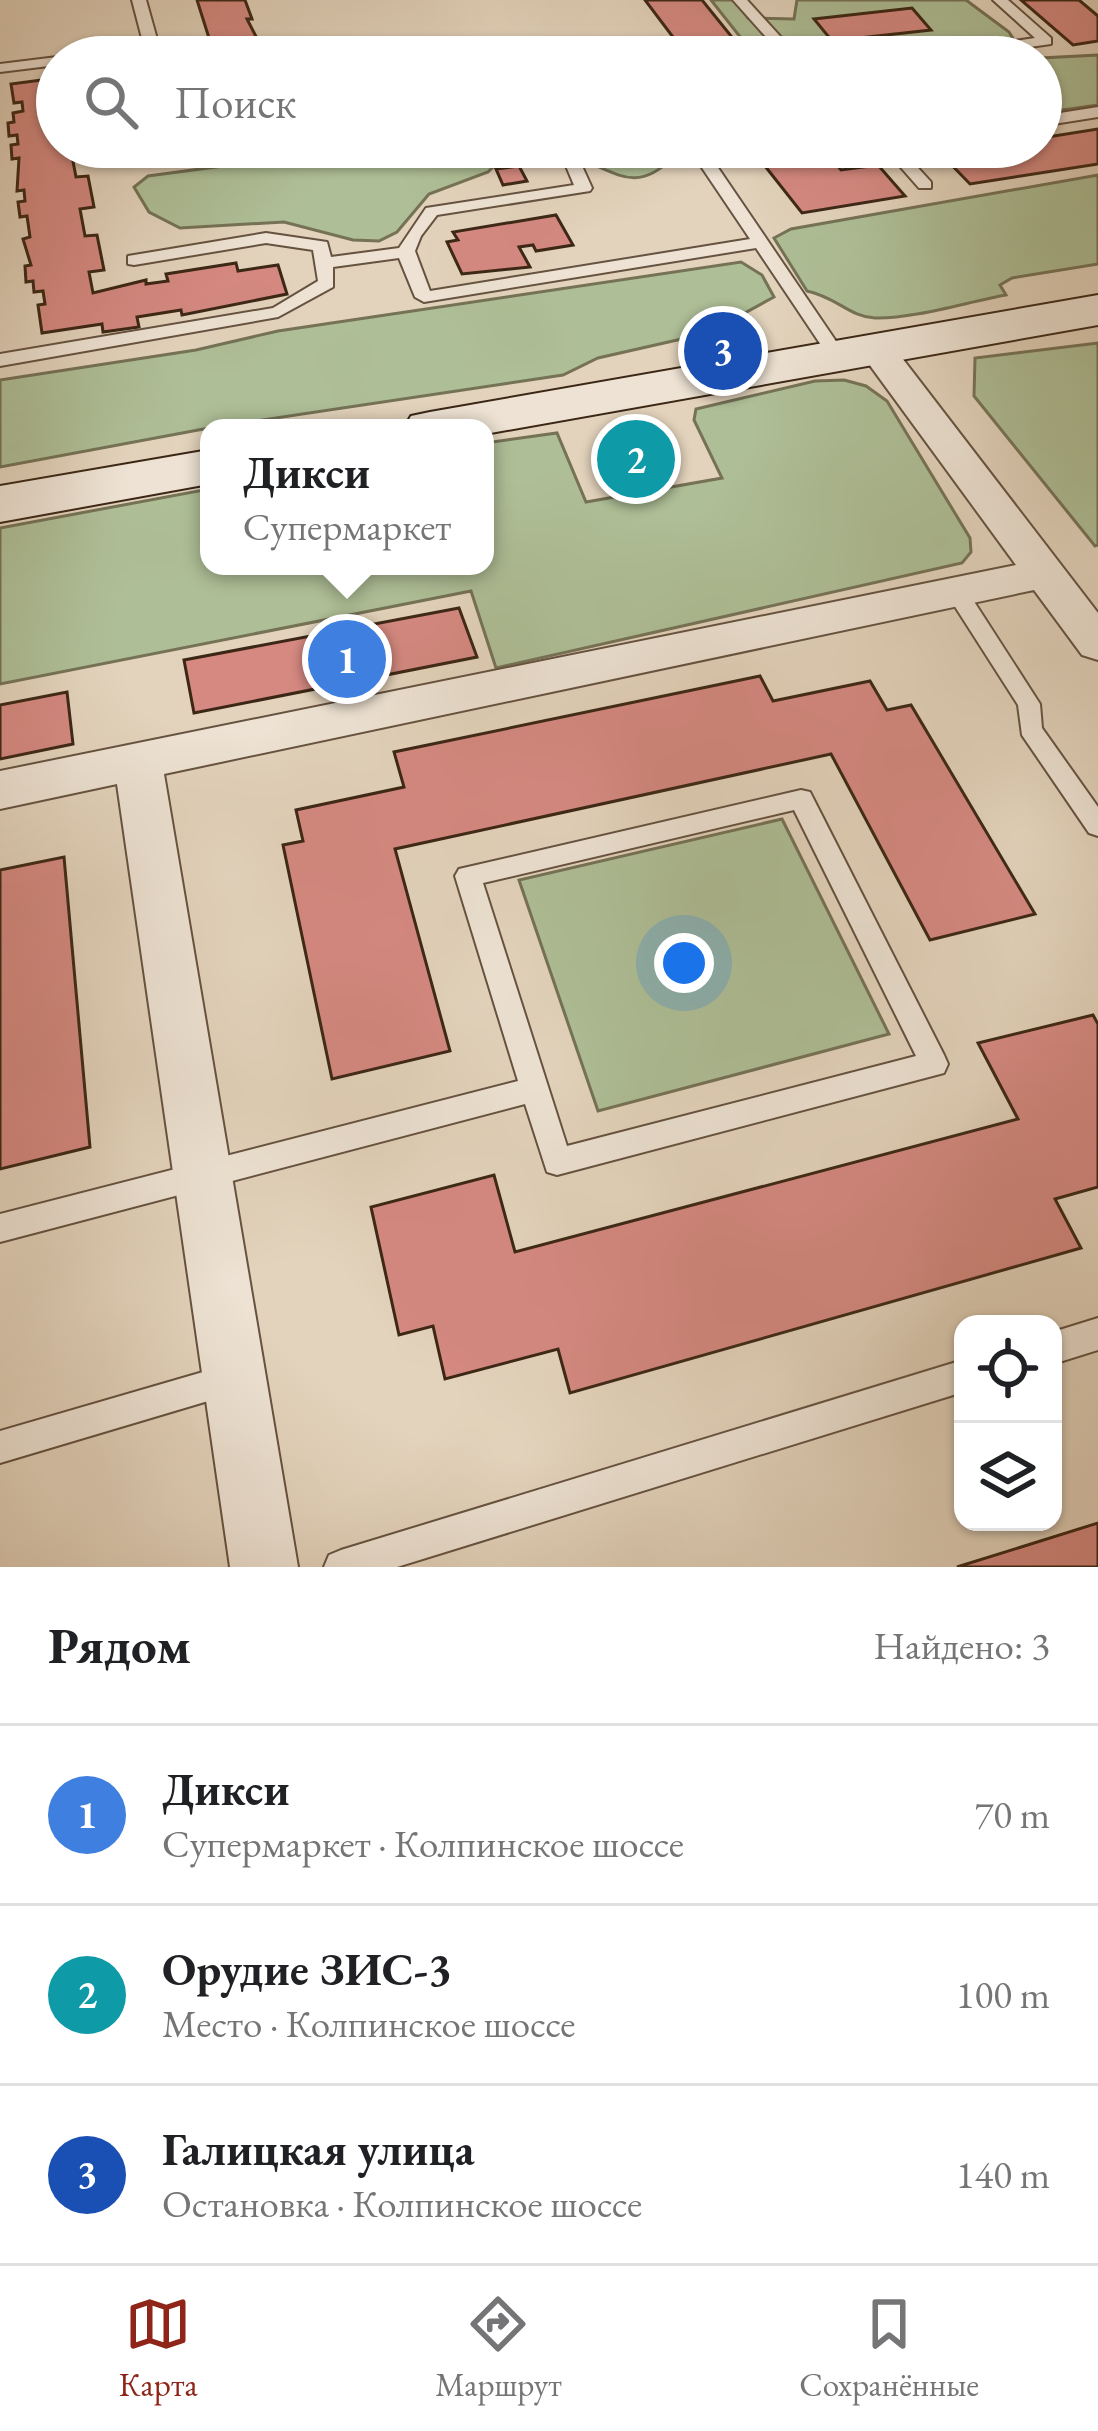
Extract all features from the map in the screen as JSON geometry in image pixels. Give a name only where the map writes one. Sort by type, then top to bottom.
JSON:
[{"type":"main road","points":[[480,419],[1098,310]]},
{"type":"main road","points":[[0,504],[200,469]]},
{"type":"street","points":[[856,352],[1045,573],[1098,644]]},
{"type":"street","points":[[0,790],[1045,573]]},
{"type":"street","points":[[139,761],[264,1567]]},
{"type":"lane","points":[[140,0],[150,36]]},
{"type":"lane","points":[[740,0],[773,36]]},
{"type":"lane","points":[[1000,0],[1040,36]]},
{"type":"lane","points":[[0,68],[36,64]]},
{"type":"lane","points":[[1062,118],[1098,112]]},
{"type":"lane","points":[[575,168],[584,188],[432,211],[407,241],[405,252],[424,297],[761,242]]},
{"type":"lane","points":[[710,168],[761,242],[856,352]]},
{"type":"lane","points":[[910,168],[925,185]]},
{"type":"lane","points":[[0,360],[278,313],[327,283],[322,246],[266,238],[134,260]]},
{"type":"lane","points":[[324,262],[405,252]]},
{"type":"lane","points":[[956,591],[1029,704],[1030,729],[1098,826]]},
{"type":"lane","points":[[801,799],[934,1064],[557,1162],[535,1089],[467,876],[801,799]]},
{"type":"lane","points":[[0,1228],[535,1089]]},
{"type":"lane","points":[[1062,1345],[1098,1334]]},
{"type":"lane","points":[[0,1447],[235,1379]]},
{"type":"lane","points":[[341,1567],[954,1379]]},
{"type":"green space","points":[[711,0],[736,0],[748,18],[794,19],[797,0],[966,0],[1012,36],[739,36]]},
{"type":"green space","points":[[1098,55],[1098,105],[1062,110],[1062,57]]},
{"type":"green space","points":[[208,168],[492,168],[429,194],[397,232],[379,241],[353,240],[284,222],[180,228],[149,212],[134,187],[148,176]]},
{"type":"green space","points":[[602,168],[660,168],[644,176]]},
{"type":"green space","points":[[1098,175],[1098,264],[1012,278],[1000,285],[1006,295],[923,313],[866,317],[807,291],[774,238],[791,229]]},
{"type":"green space","points":[[741,262],[762,275],[774,297],[708,333],[598,358],[563,375],[269,419],[200,419],[200,430],[0,467],[0,380],[196,350],[278,331]]},
{"type":"green space","points":[[1098,343],[1095,546],[974,396],[975,358]]},
{"type":"green space","points":[[844,380],[866,386],[887,401],[970,538],[971,552],[962,563],[496,668],[471,591],[0,684],[0,528],[200,491],[200,575],[494,575],[494,442],[557,433],[586,502],[722,478],[694,420],[696,409],[815,381]]},
{"type":"green space","points":[[782,819],[889,1034],[598,1111],[519,880]]},
{"type":"building","points":[[197,0],[245,0],[256,36],[208,36]]},
{"type":"building","points":[[645,0],[702,0],[731,36],[672,36]]},
{"type":"building","points":[[1021,0],[1079,0],[1098,16],[1098,41],[1073,45]]},
{"type":"building","points":[[912,8],[931,30],[828,36],[814,19]]},
{"type":"building","points":[[36,81],[36,168],[74,168],[76,177],[88,176],[94,207],[80,209],[85,236],[97,235],[104,270],[89,272],[93,293],[146,280],[146,284],[168,281],[166,274],[236,263],[238,271],[278,265],[287,294],[182,315],[181,310],[137,317],[139,327],[103,332],[102,324],[42,333],[38,305],[45,304],[43,291],[34,292],[33,281],[26,282],[25,266],[31,265],[23,239],[30,237],[27,216],[20,217],[18,202],[25,201],[24,190],[17,191],[19,158],[12,159],[11,145],[18,144],[17,135],[9,136],[8,123],[14,122],[13,113],[23,111],[22,102],[14,103],[11,84]]},
{"type":"building","points":[[1098,129],[1098,164],[970,184],[955,168],[1062,168],[1062,135]]},
{"type":"building","points":[[520,168],[527,181],[503,185],[496,169]]},
{"type":"building","points":[[767,168],[881,168],[905,196],[802,213]]},
{"type":"building","points":[[556,215],[573,245],[536,251],[533,245],[519,247],[530,267],[462,274],[447,242],[458,240],[453,232]]},
{"type":"building","points":[[459,608],[477,657],[194,713],[184,660]]},
{"type":"building","points":[[760,676],[773,701],[870,681],[887,710],[911,705],[1035,914],[930,940],[831,754],[395,849],[450,1051],[332,1079],[283,845],[303,841],[296,810],[404,787],[394,752]]},
{"type":"building","points":[[67,692],[73,744],[0,759],[0,705]]},
{"type":"building","points":[[64,857],[90,1147],[0,1169],[0,870]]},
{"type":"building","points":[[1093,1015],[1098,1024],[1098,1187],[1055,1199],[1081,1248],[570,1393],[558,1349],[445,1379],[433,1326],[399,1335],[371,1207],[494,1175],[515,1252],[1018,1119],[978,1043]]},
{"type":"building","points":[[1098,1523],[1098,1567],[957,1567]]},
{"type":"place","name":"Галицкая улица","points":[[723,351]]},
{"type":"place","name":"Орудие ЗИС-3","points":[[636,459]]},
{"type":"place","name":"Дикси","points":[[347,659]]}]
